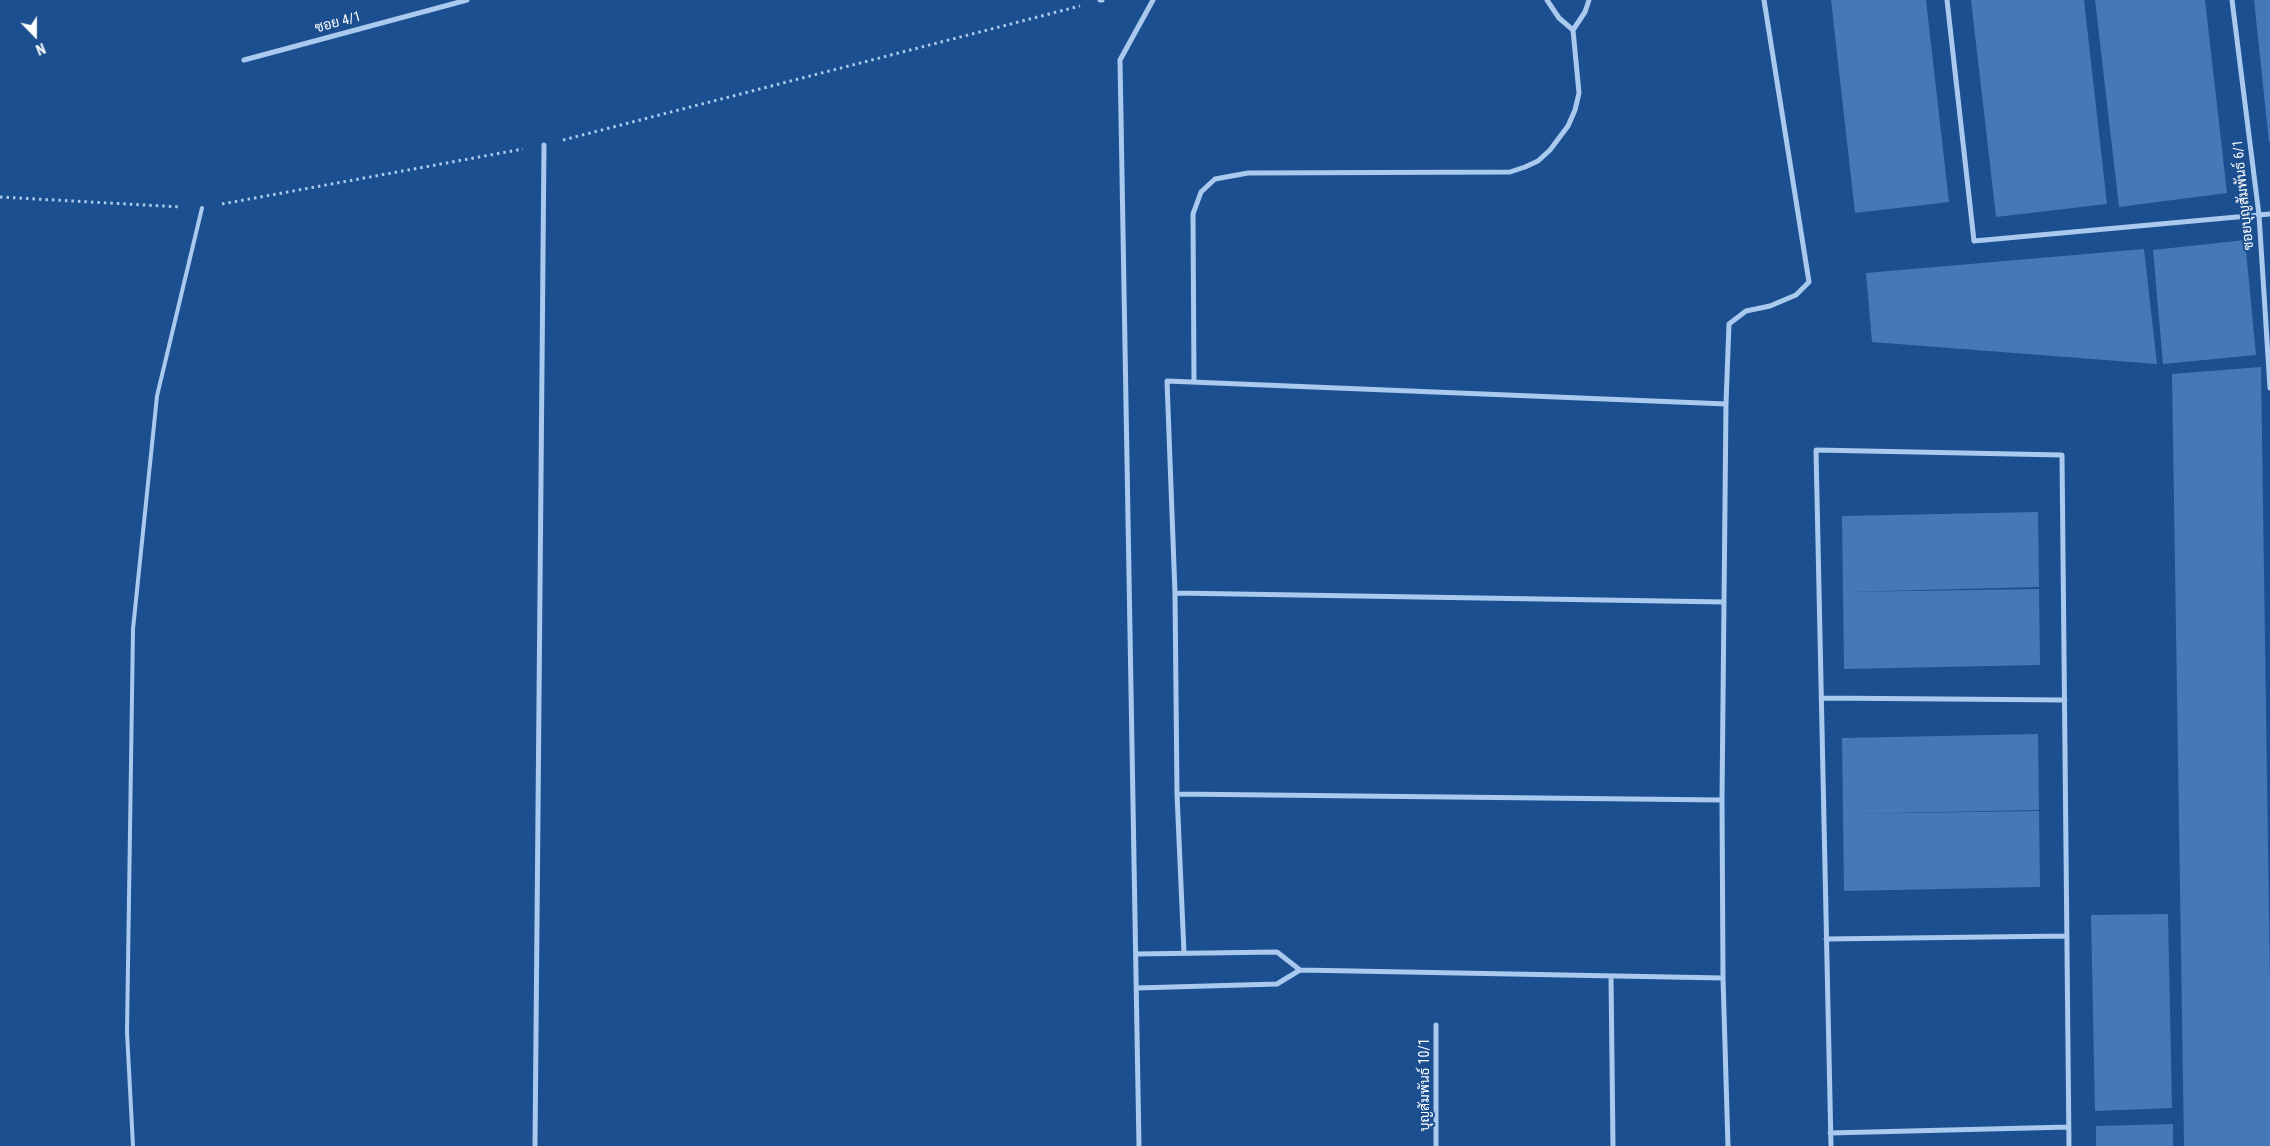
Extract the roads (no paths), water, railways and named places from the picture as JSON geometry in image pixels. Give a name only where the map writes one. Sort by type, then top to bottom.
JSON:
[{"type":"street","name":"ซอย 4/1","points":[[244,60],[467,0]]},
{"type":"street","points":[[1139,1146],[1120,60],[1153,0]]},
{"type":"street","points":[[1547,0],[1558,18],[1573,30]]},
{"type":"street","points":[[1194,382],[1193,214],[1201,192],[1215,179],[1248,173],[1510,172],[1525,167],[1538,160],[1550,150],[1568,126],[1575,110],[1578,93],[1573,30],[1585,12],[1589,0]]},
{"type":"street","points":[[1728,1146],[1723,978],[1722,800],[1726,404],[1729,324],[1746,311],[1770,306],[1796,295],[1809,282],[1764,0]]},
{"type":"street","points":[[1947,0],[1974,241],[2270,214]]},
{"type":"street","name":"ซอยบุญสัมพันธ์ 6/1","points":[[2232,0],[2259,215],[2270,388]]},
{"type":"street","points":[[535,1146],[544,145]]},
{"type":"street","points":[[1184,953],[1177,794],[1175,593],[1167,381],[1726,404]]},
{"type":"street","points":[[1831,1146],[1816,450],[2062,455],[2069,1146]]},
{"type":"street","points":[[1175,593],[1724,602]]},
{"type":"street","points":[[1821,698],[2065,700]]},
{"type":"street","points":[[1177,794],[1722,800]]},
{"type":"street","points":[[1826,939],[2067,936]]},
{"type":"street","points":[[1136,954],[1277,952],[1300,970]]},
{"type":"street","points":[[1136,988],[1277,984],[1300,970],[1723,978]]},
{"type":"street","points":[[1610,976],[1614,1146]]},
{"type":"street","name":"บุญสัมพันธ์ 10/1","points":[[1436,1025],[1436,1146]]},
{"type":"street","points":[[1830,1133],[2069,1127]]},
{"type":"lane","points":[[133,1146],[127,1032],[132,629],[157,396],[202,208]]}]
